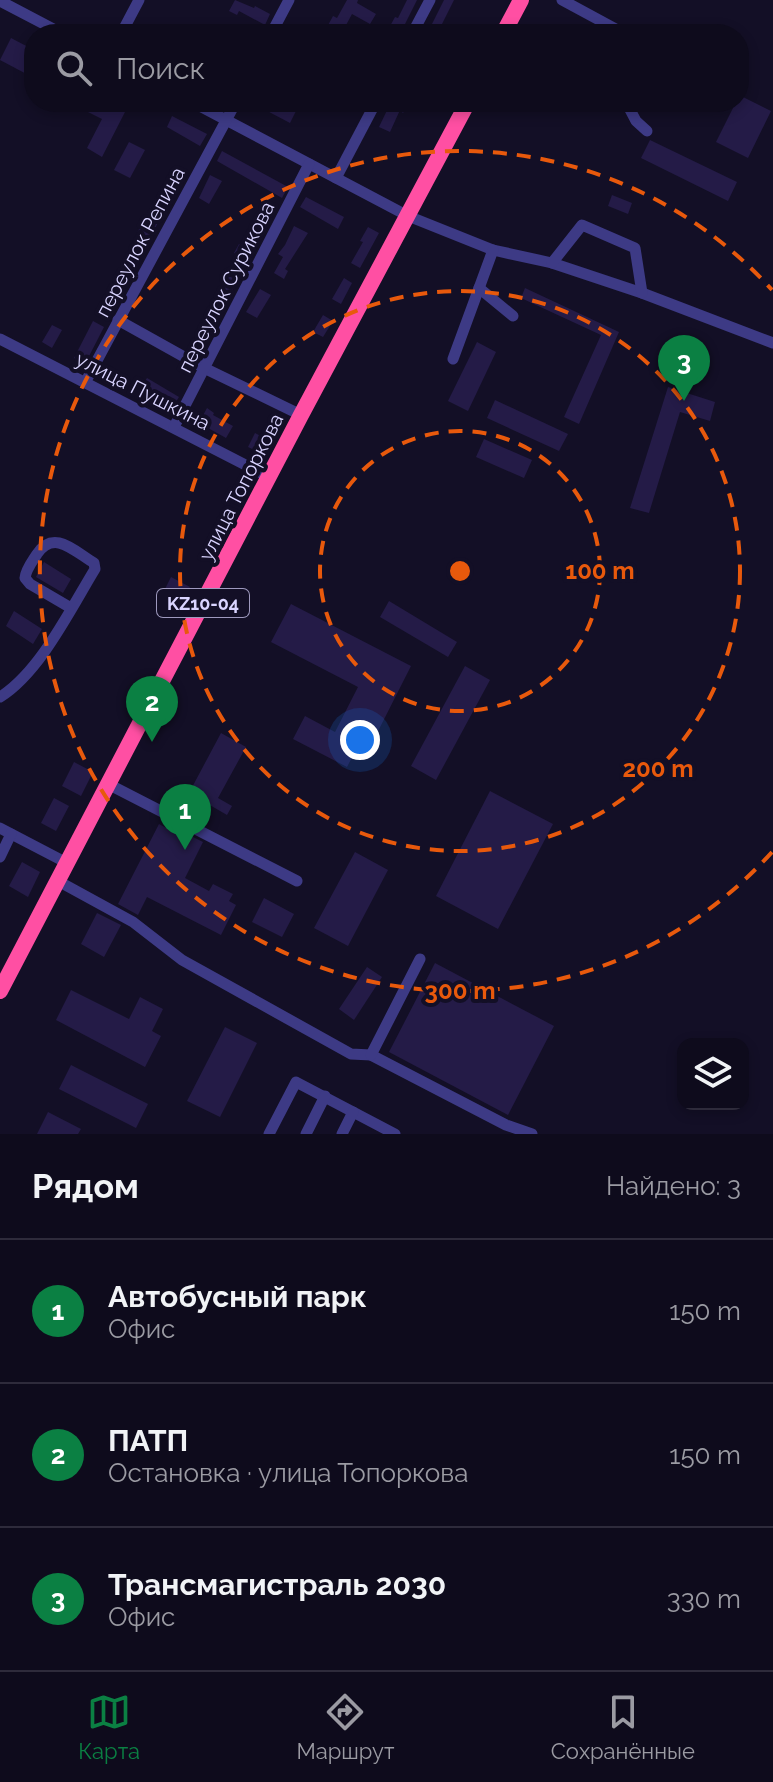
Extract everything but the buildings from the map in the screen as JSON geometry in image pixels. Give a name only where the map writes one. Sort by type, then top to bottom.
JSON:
[{"type":"highway","points":[[508,24],[521,0]]},
{"type":"highway","name":"KZ10-04","points":[[408,216],[463,112]]},
{"type":"highway","name":"улица Топоркова","points":[[0,991],[408,216]]},
{"type":"street","points":[[126,24],[139,0]]},
{"type":"street","points":[[276,24],[289,0]]},
{"type":"street","points":[[417,24],[430,0]]},
{"type":"street","points":[[562,0],[605,24]]},
{"type":"street","points":[[0,1],[44,24]]},
{"type":"street","points":[[211,112],[408,216],[493,250],[552,263],[642,293],[773,343]]},
{"type":"street","name":"переулок Репина","points":[[86,381],[230,112]]},
{"type":"street","points":[[336,178],[371,112]]},
{"type":"street","points":[[631,112],[647,131]]},
{"type":"street","name":"переулок Сурикова","points":[[174,427],[309,164]]},
{"type":"street","points":[[552,263],[582,225],[635,248],[642,293]]},
{"type":"street","points":[[453,359],[493,250]]},
{"type":"street","points":[[479,288],[513,316]]},
{"type":"street","points":[[118,320],[204,368],[301,415]]},
{"type":"street","name":"улица Пушкина","points":[[0,339],[269,477]]},
{"type":"street","points":[[0,697],[14,689],[42,655],[71,608],[95,569],[94,563],[59,542],[50,542],[44,545],[26,571],[25,578],[71,608]]},
{"type":"street","points":[[108,784],[297,881]]},
{"type":"street","points":[[0,857],[6,831],[67,863]]},
{"type":"street","points":[[58,881],[133,922],[182,960],[351,1054],[371,1055],[506,1125],[532,1134]]},
{"type":"street","points":[[371,1055],[420,959]]},
{"type":"street","points":[[269,1134],[296,1082],[382,1131],[395,1134]]},
{"type":"street","points":[[306,1134],[325,1096]]},
{"type":"street","points":[[342,1134],[353,1112]]},
{"type":"place","name":"Трансмагистраль 2030","points":[[684,401]]},
{"type":"place","name":"ПАТП","points":[[152,742]]},
{"type":"place","name":"Автобусный парк","points":[[185,850]]}]
